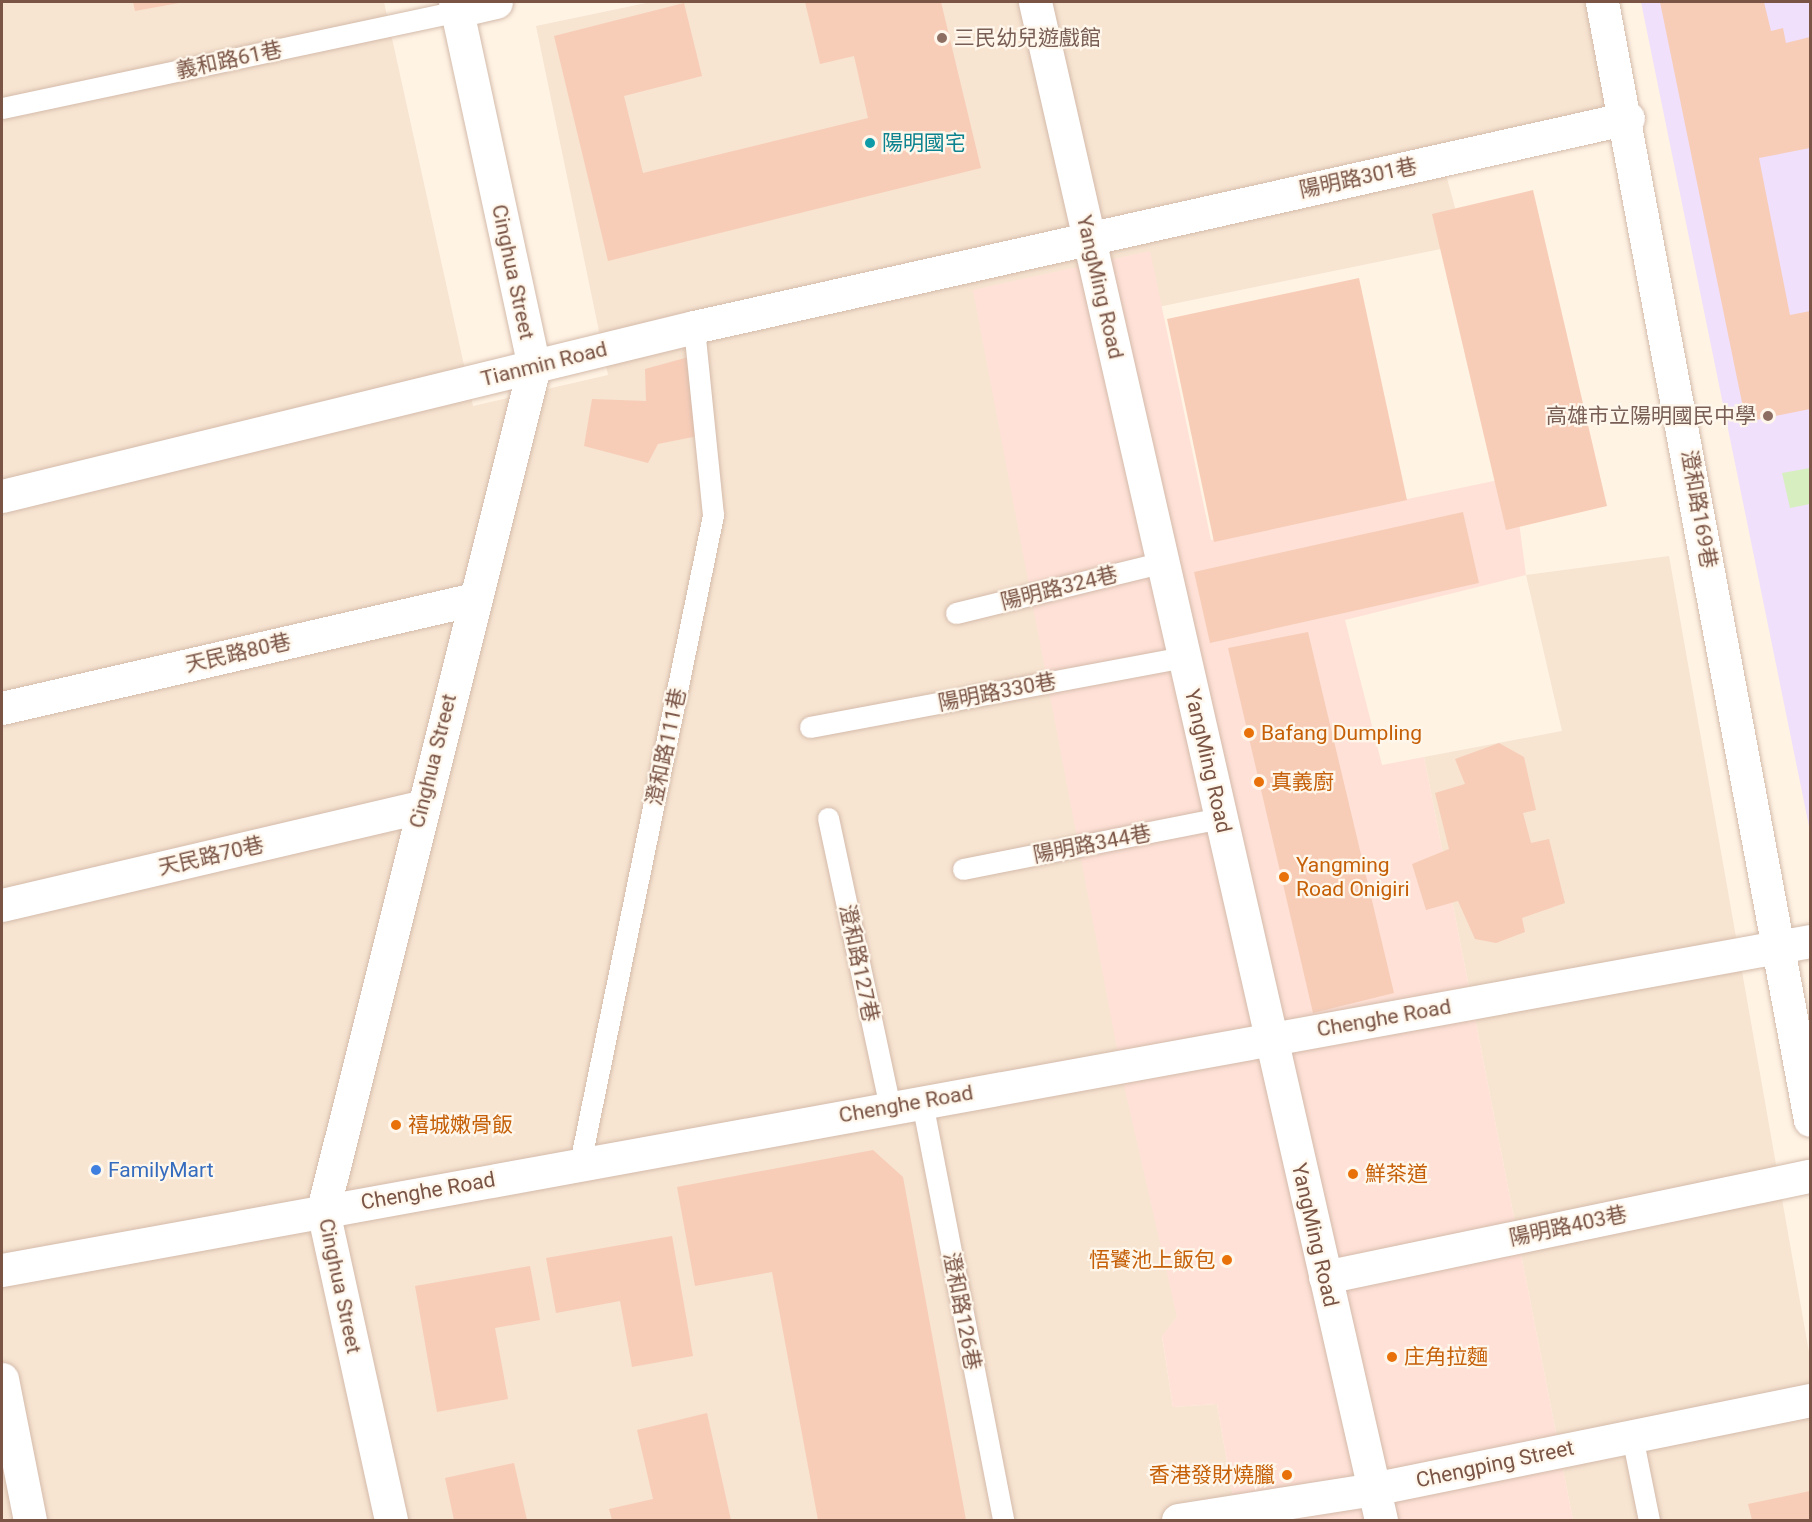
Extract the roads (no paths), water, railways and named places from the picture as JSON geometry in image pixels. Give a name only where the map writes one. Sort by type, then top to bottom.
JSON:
[{"type":"street","points":[[456,6],[496,2]]},
{"type":"street","name":"YangMing Road","points":[[1035,2],[1381,1521]]},
{"type":"street","name":"澄和路169巷","points":[[1602,2],[1628,118],[1795,944],[1810,1119]]},
{"type":"street","name":"Cinghua Street","points":[[391,1521],[323,1210],[421,807],[534,367],[456,6]]},
{"type":"street","name":"陽明路301巷","points":[[1088,237],[1628,118]]},
{"type":"street","name":"Tianmin Road","points":[[2,496],[694,327],[1088,237]]},
{"type":"street","name":"天民路80巷","points":[[2,708],[474,599]]},
{"type":"street","name":"天民路70巷","points":[[2,905],[421,807]]},
{"type":"street","name":"Chenghe Road","points":[[2,1270],[580,1163],[1795,944]]},
{"type":"street","name":"陽明路403巷","points":[[1325,1277],[1810,1176]]},
{"type":"street","points":[[2,1379],[30,1521]]},
{"type":"street","name":"Chengping Street","points":[[1178,1521],[1373,1489],[1810,1400]]},
{"type":"lane","name":"義和路61巷","points":[[2,108],[456,6]]},
{"type":"lane","name":"澄和路111巷","points":[[580,1163],[713,515],[694,327]]},
{"type":"lane","name":"陽明路324巷","points":[[956,613],[1162,562]]},
{"type":"lane","name":"陽明路330巷","points":[[810,727],[1184,657]]},
{"type":"lane","name":"澄和路127巷","points":[[828,818],[890,1107]]},
{"type":"lane","name":"陽明路344巷","points":[[963,869],[1221,819]]},
{"type":"lane","name":"澄和路126巷","points":[[922,1102],[1003,1521]]},
{"type":"lane","points":[[1632,1436],[1649,1521]]},
{"type":"place","name":"三民幼兒遊戲館","points":[[942,38]]},
{"type":"place","name":"陽明國宅","points":[[870,143]]},
{"type":"place","name":"高雄市立陽明國民中學","points":[[1768,416]]},
{"type":"place","name":"Bafang Dumpling","points":[[1249,733]]},
{"type":"place","name":"真義廚","points":[[1259,782]]},
{"type":"place","name":"Yangming Road Onigiri","points":[[1284,877]]},
{"type":"place","name":"禧城嫩骨飯","points":[[396,1125]]},
{"type":"place","name":"FamilyMart","points":[[96,1170]]},
{"type":"place","name":"鮮茶道","points":[[1353,1174]]},
{"type":"place","name":"悟饕池上飯包","points":[[1227,1260]]},
{"type":"place","name":"庄角拉麵","points":[[1392,1357]]},
{"type":"place","name":"香港發財燒臘","points":[[1287,1475]]}]
